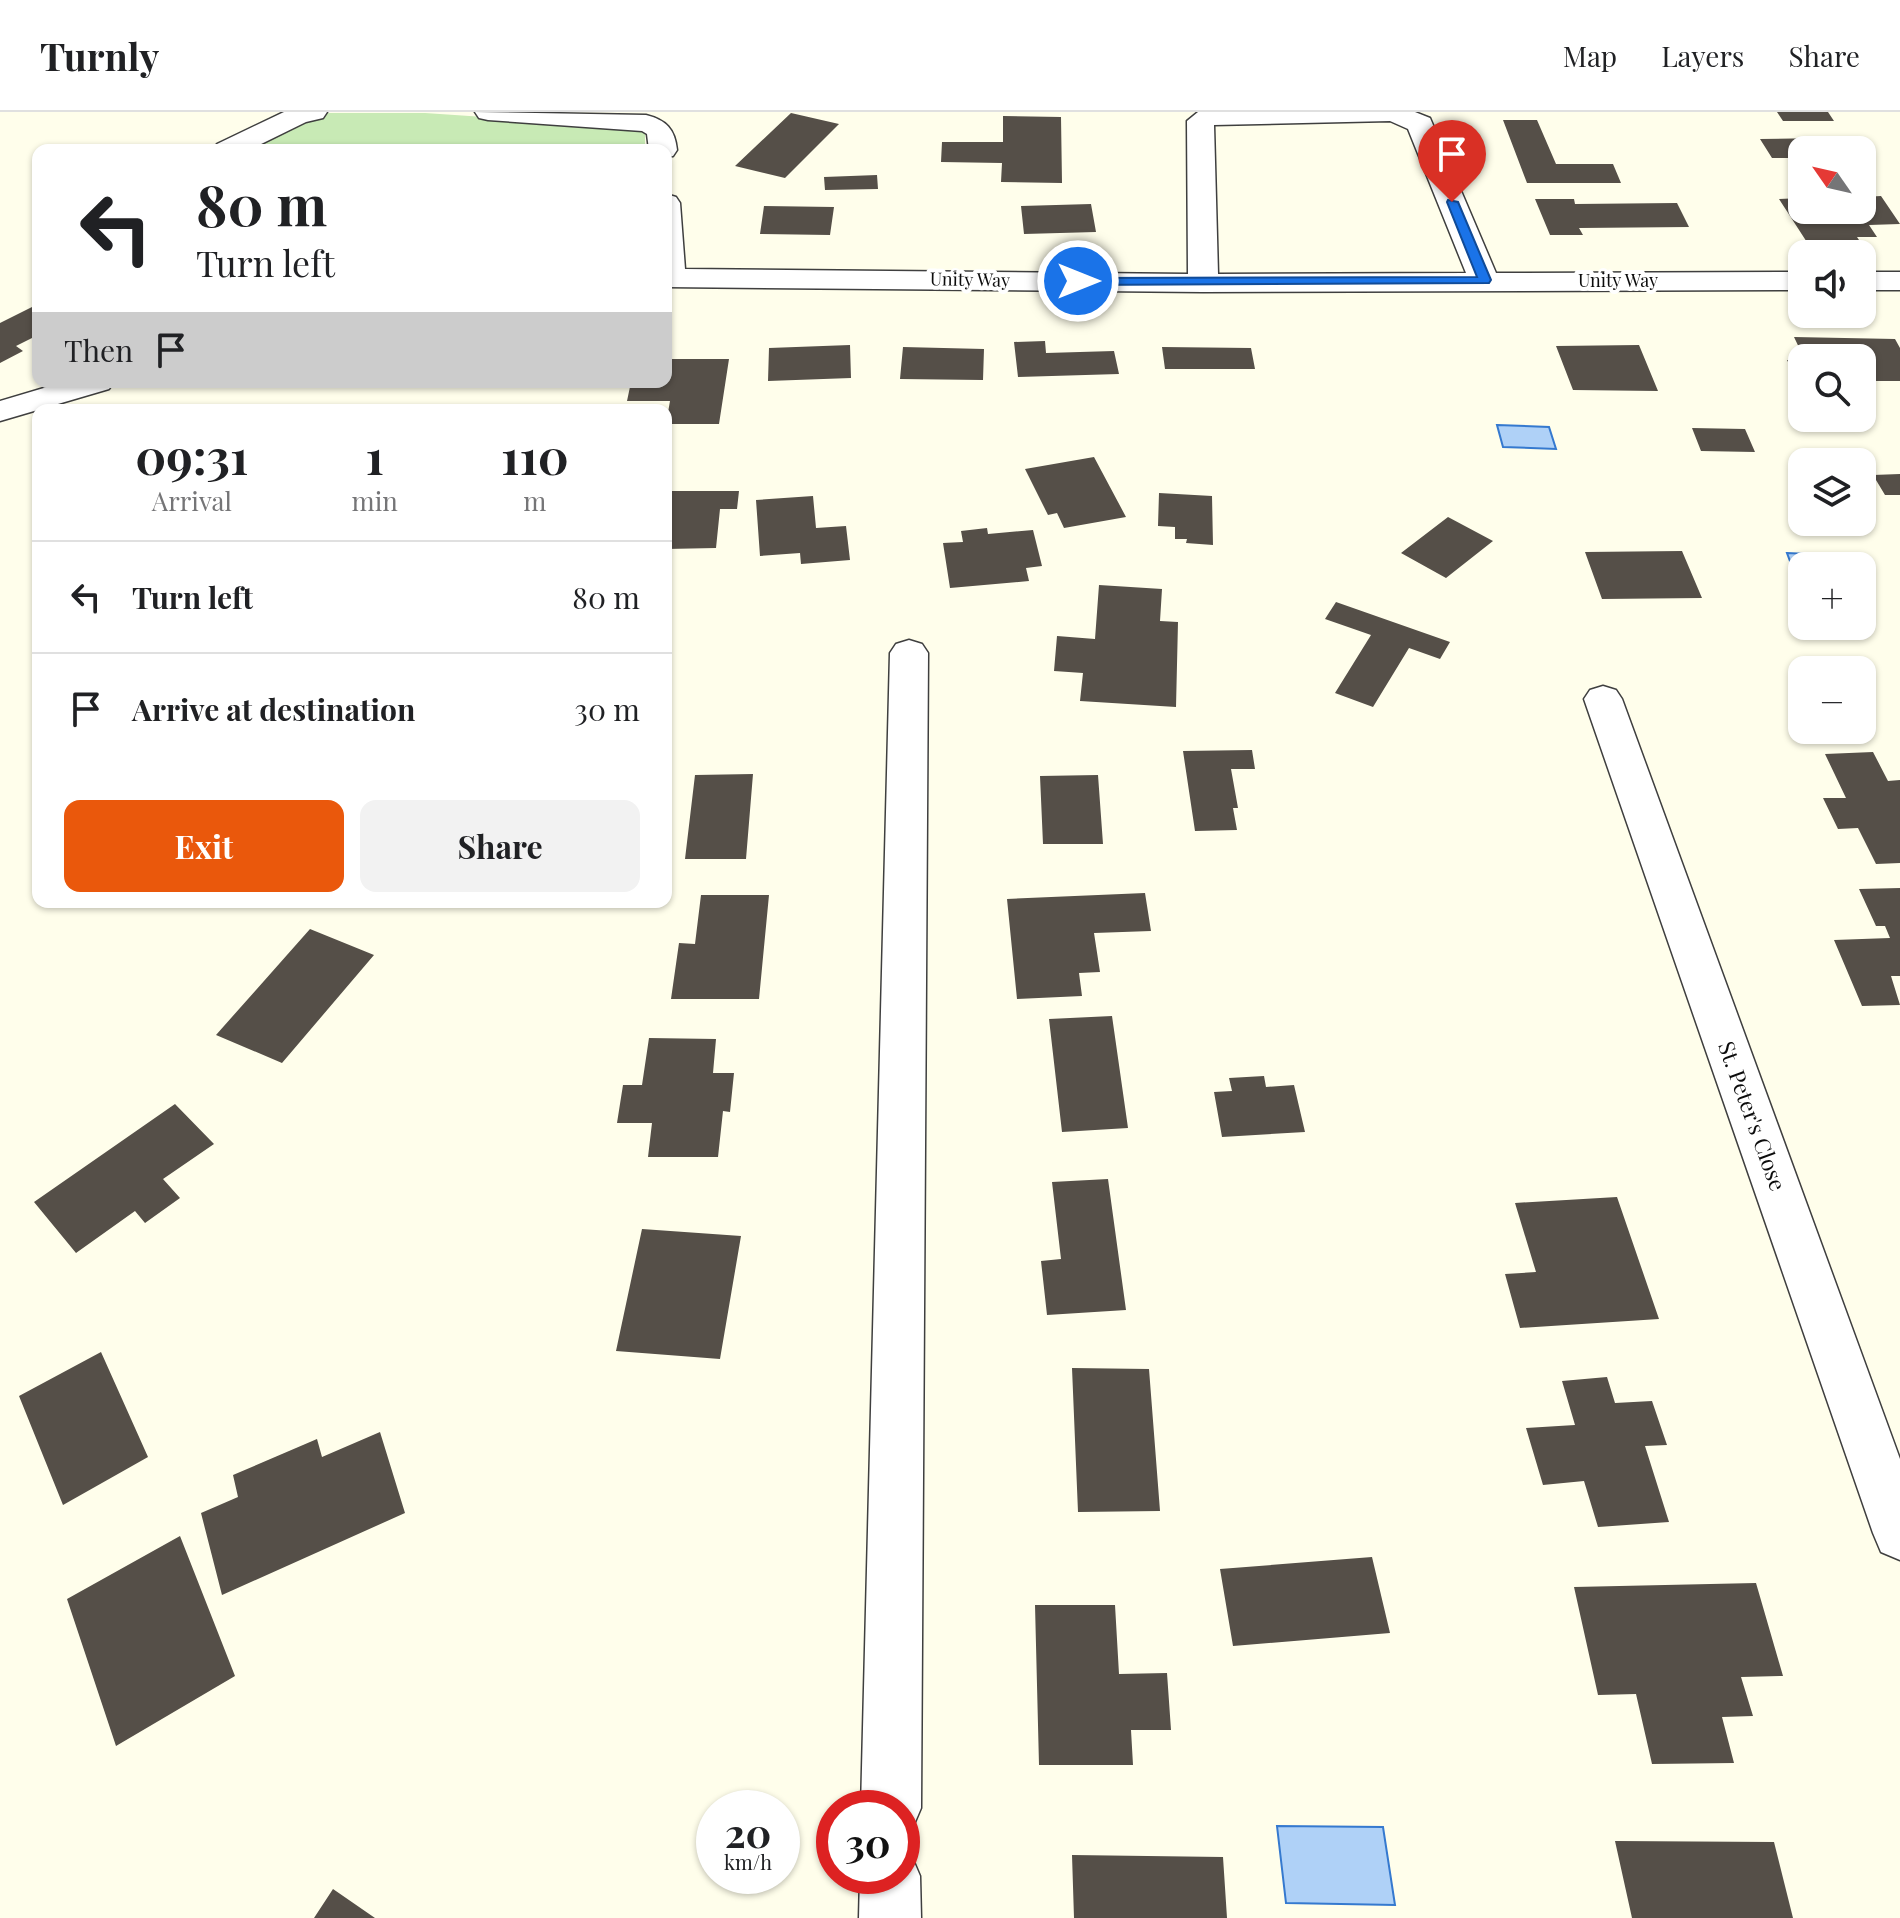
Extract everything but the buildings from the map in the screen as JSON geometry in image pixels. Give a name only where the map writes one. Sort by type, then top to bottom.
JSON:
[{"type":"street","points":[[239,144],[297,116],[314,112]]},
{"type":"street","points":[[488,112],[646,123],[662,133],[663,144]]},
{"type":"street","points":[[1203,283],[1200,121],[1214,115],[1364,113],[1394,113],[1420,124],[1484,280]]},
{"type":"street","name":"Unity Way","points":[[672,278],[1203,283],[1788,281]]},
{"type":"street","points":[[1876,281],[1900,281]]},
{"type":"street","points":[[0,411],[78,388]]},
{"type":"street","points":[[891,1790],[909,653]]},
{"type":"street","name":"St. Peter's Close","points":[[1603,699],[1900,1533]]},
{"type":"street","points":[[890,1894],[890,1918]]},
{"type":"green space","points":[[322,113],[425,113],[645,128],[645,144],[253,144]]},
{"type":"water","points":[[1497,425],[1549,427],[1556,449],[1503,447]]},
{"type":"water","points":[[1277,1826],[1383,1827],[1395,1905],[1286,1903]]},
{"type":"route","points":[[1078,281],[1484,280],[1452,202]]}]
